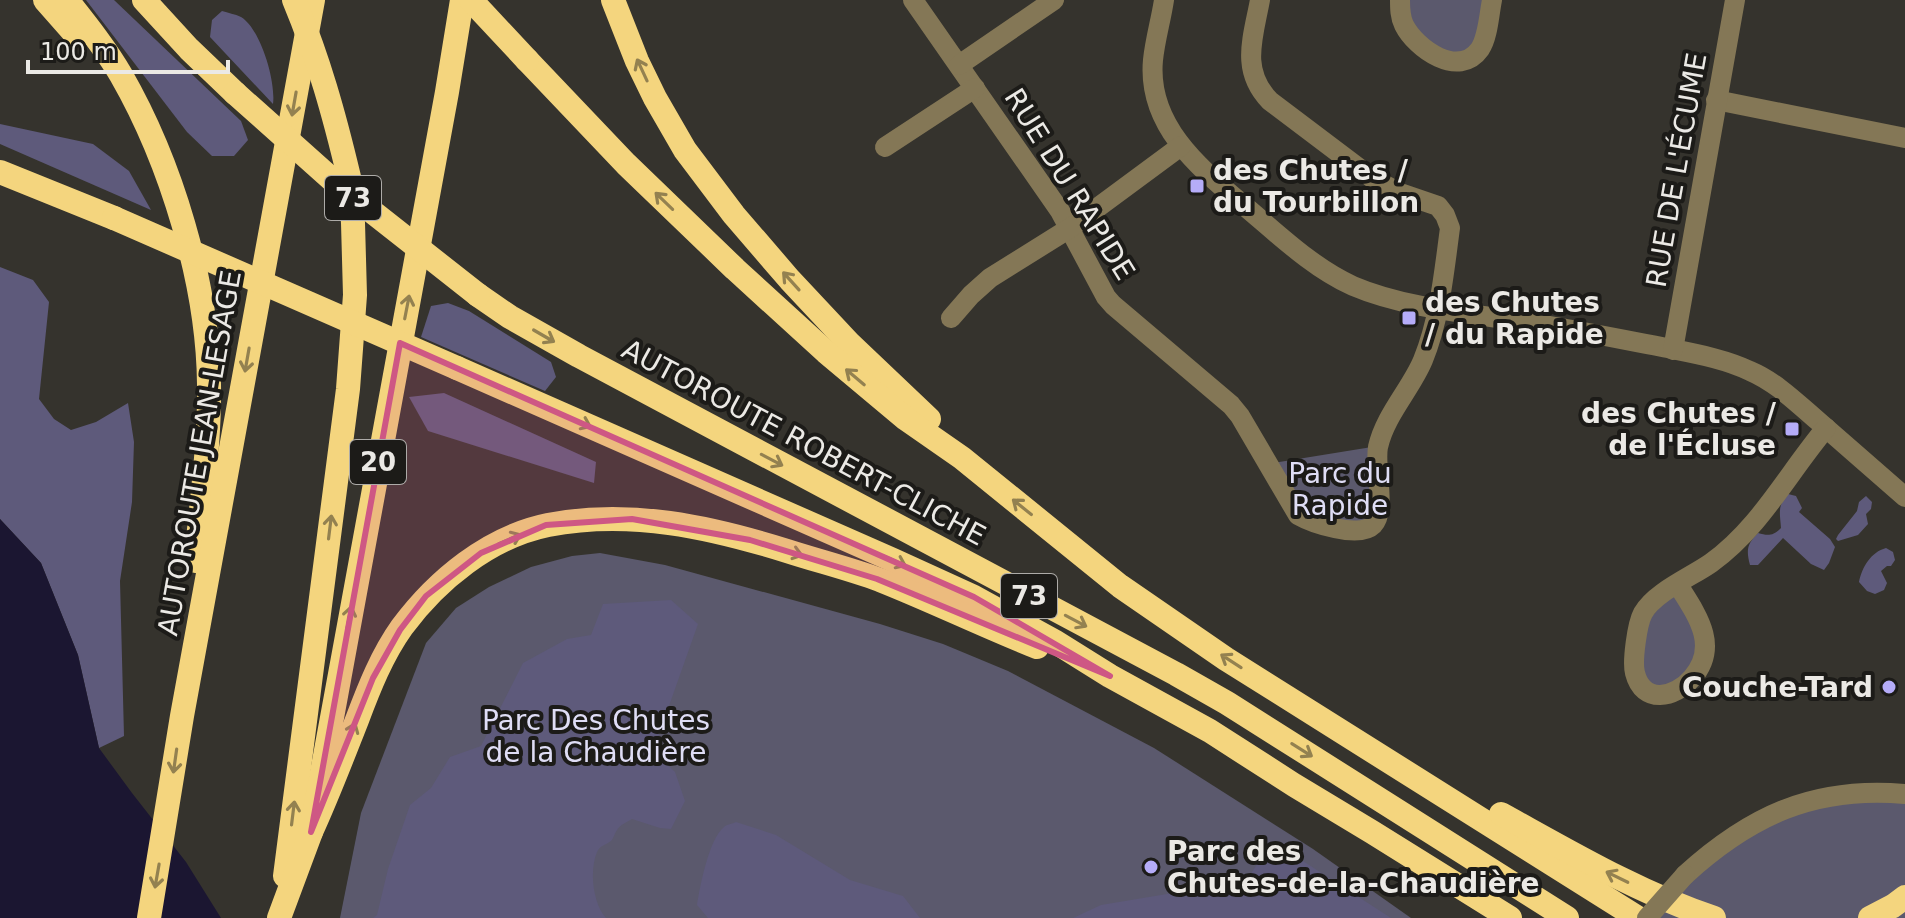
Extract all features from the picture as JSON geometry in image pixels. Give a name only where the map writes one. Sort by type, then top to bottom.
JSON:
[{"type":"highway","points":[[45,0],[103,71],[134,117],[166,174]]},
{"type":"highway","points":[[67,0],[119,72],[145,121],[181,220],[197,279],[205,327],[209,383],[207,445],[182,716]]},
{"type":"highway","name":"AUTOROUTE ROBERT-CLICHE","points":[[144,0],[235,93],[337,184],[510,317],[1214,696],[1567,918]]},
{"type":"highway","points":[[279,918],[348,389],[355,295],[349,177],[331,102],[313,45],[294,0]]},
{"type":"highway","name":"AUTOROUTE JEAN-LESAGE","points":[[149,918],[182,716],[313,0]]},
{"type":"highway","name":"20","points":[[279,918],[311,832],[462,0]]},
{"type":"highway","points":[[447,92],[466,38],[474,0]]},
{"type":"highway","name":"AUTOROUTE ROBERT-CLICHE","points":[[474,0],[626,164],[826,352],[906,419],[962,458],[1120,586],[1226,659],[1638,918]]},
{"type":"highway","points":[[613,0],[655,98],[685,150],[734,215],[849,343],[933,423],[962,458]]},
{"type":"highway","points":[[0,170],[974,597],[1210,731],[1510,918]]},
{"type":"highway","points":[[311,832],[329,794],[373,678],[400,630],[426,596],[481,553],[509,538],[546,525],[632,519],[680,524],[750,540],[877,579],[1110,676]]},
{"type":"highway","points":[[1368,748],[1462,793],[1616,877],[1714,918]]},
{"type":"highway","points":[[1372,832],[1409,870],[1478,918]]},
{"type":"highway","points":[[1870,918],[1905,897]]},
{"type":"street","name":"RUE DU RAPIDE","points":[[913,0],[1070,228],[1098,286],[1113,305],[1231,405],[1298,515],[1308,521],[1355,532],[1374,524],[1380,511],[1378,446],[1423,362],[1434,330],[1450,228],[1438,206],[1400,193],[1372,178],[1270,101],[1260,90],[1252,71],[1250,52],[1260,0]]},
{"type":"street","points":[[959,65],[1054,0]]},
{"type":"street","points":[[1164,0],[1153,61],[1155,92],[1163,116],[1181,146],[1212,179],[1334,276],[1380,296],[1438,309],[1556,326],[1709,358],[1750,371],[1785,392],[1905,497]]},
{"type":"street","points":[[1400,0],[1403,24],[1426,50],[1447,61],[1463,62],[1474,56],[1482,46],[1492,0]]},
{"type":"street","name":"RUE DE L'ÉCUME","points":[[1673,350],[1735,0]]},
{"type":"street","points":[[885,147],[975,88]]},
{"type":"street","points":[[1716,100],[1905,138]]},
{"type":"street","points":[[951,318],[990,278],[1070,228],[1181,146]]},
{"type":"street","points":[[1678,585],[1697,615],[1704,637],[1705,656],[1699,671],[1686,685],[1663,696],[1650,693],[1638,683],[1634,670],[1642,614],[1656,598],[1731,548],[1826,428]]},
{"type":"street","points":[[1647,918],[1701,861],[1738,833],[1769,815],[1840,795],[1875,792],[1905,794]]},
{"type":"highlighted area","points":[[400,343],[974,597],[1110,676],[877,579],[750,540],[632,519],[546,525],[481,553],[426,596],[400,630],[373,678],[311,832]]},
{"type":"green space","points":[[86,0],[114,0],[241,121],[248,140],[234,156],[212,156],[187,132]]},
{"type":"green space","points":[[1400,0],[1492,0],[1474,56],[1426,50]]},
{"type":"green space","points":[[222,11],[241,17],[255,33],[269,70],[273,104],[210,37],[212,20]]},
{"type":"green space","points":[[0,124],[93,144],[129,171],[151,210],[0,144]]},
{"type":"green space","points":[[0,267],[33,280],[49,302],[39,399],[54,419],[71,430],[96,422],[128,403],[134,442],[132,502],[120,581],[124,736],[99,748],[78,655],[41,563],[0,519]]},
{"type":"green space","points":[[448,303],[469,311],[551,362],[556,377],[545,391],[421,337],[431,306]]},
{"type":"green space","points":[[444,393],[596,462],[594,483],[428,431],[409,397]]},
{"type":"green space","name":"Parc du Rapide","points":[[1378,446],[1374,524],[1308,521],[1267,464]]},
{"type":"green space","points":[[1788,494],[1796,496],[1802,508],[1799,512],[1835,547],[1824,570],[1811,564],[1783,538],[1758,565],[1750,565],[1750,544],[1758,533],[1770,535],[1781,528],[1781,506]]},
{"type":"green space","points":[[1866,496],[1872,502],[1866,514],[1868,524],[1858,535],[1838,541],[1838,535]]},
{"type":"green space","points":[[1886,548],[1893,552],[1895,560],[1881,571],[1887,583],[1884,590],[1875,594],[1859,582],[1868,561]]},
{"type":"green space","name":"Parc Des Chutes de la Chaudière","points":[[600,553],[665,565],[880,624],[943,644],[1008,671],[1154,748],[1313,849],[1411,918],[340,918],[361,813],[426,643],[456,608],[489,587],[531,567],[572,556]]},
{"type":"green space","points":[[1678,585],[1705,656],[1672,694],[1638,683],[1638,633]]},
{"type":"green space","points":[[671,600],[698,624],[653,751],[675,772],[685,801],[671,829],[632,819],[598,850],[593,868],[594,887],[598,904],[606,918],[373,918],[377,915],[388,869],[410,805],[431,788],[450,757],[481,746],[523,663],[567,639],[591,635],[603,604]]},
{"type":"green space","points":[[1905,799],[1905,918],[1647,918],[1685,875],[1811,801]]},
{"type":"green space","points":[[736,822],[776,835],[850,880],[903,896],[920,918],[708,918],[697,905],[706,863],[719,833],[725,826]]},
{"type":"green space","points":[[1272,841],[1391,918],[1073,918],[1101,905],[1185,891],[1216,873],[1243,886]]},
{"type":"shaded area","points":[[0,519],[41,563],[78,655],[99,748],[186,862],[221,918],[0,918]]},
{"type":"place","name":"des Chutes / du Tourbillon","points":[[1197,186]]},
{"type":"place","name":"des Chutes / du Rapide","points":[[1409,318]]},
{"type":"place","name":"des Chutes / de l'Écluse","points":[[1792,429]]},
{"type":"place","name":"Couche-Tard","points":[[1889,687]]},
{"type":"place","name":"Parc des Chutes-de-la-Chaudière","points":[[1151,867]]}]
